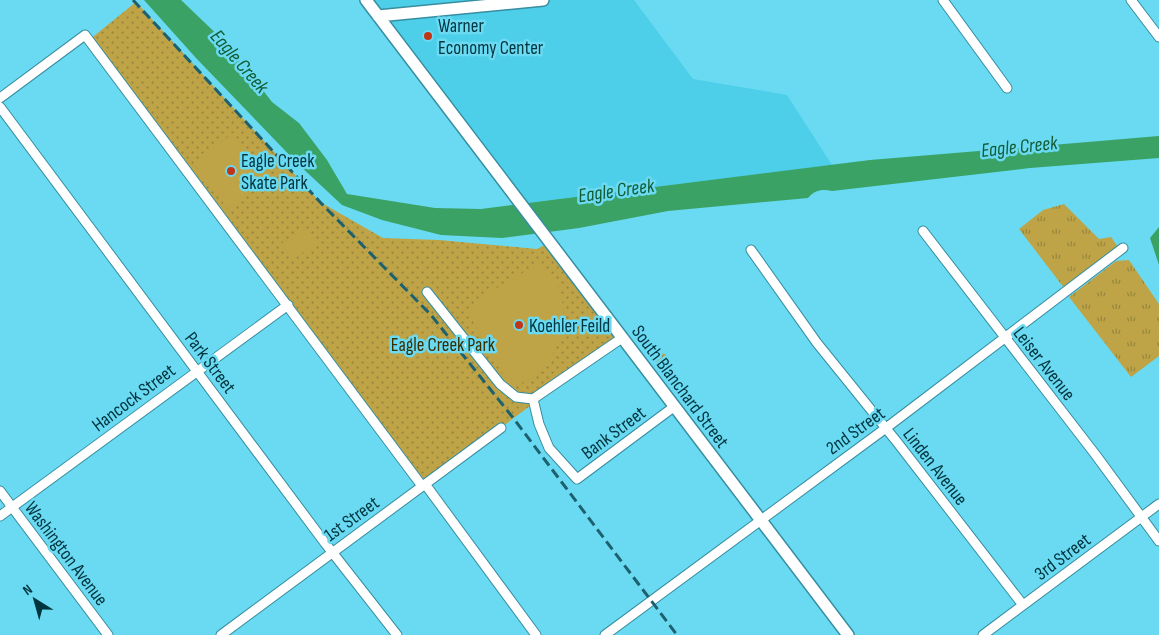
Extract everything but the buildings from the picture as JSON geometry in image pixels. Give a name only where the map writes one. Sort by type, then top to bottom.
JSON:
[{"type":"street","name":"South Blanchard Street","points":[[366,0],[848,635]]},
{"type":"street","points":[[378,16],[543,0]]},
{"type":"street","points":[[943,0],[1008,88]]},
{"type":"street","points":[[1132,0],[1159,37]]},
{"type":"street","points":[[0,98],[85,35],[536,635]]},
{"type":"street","name":"Park Street","points":[[0,107],[325,543],[334,551],[397,635]]},
{"type":"street","name":"Leiser Avenue","points":[[923,231],[1159,541]]},
{"type":"street","name":"2nd Street","points":[[605,635],[886,428],[1123,248]]},
{"type":"street","name":"Linden Avenue","points":[[751,250],[817,343],[1024,605]]},
{"type":"street","points":[[427,292],[500,384],[516,397],[533,399],[622,338]]},
{"type":"street","name":"Hancock Street","points":[[0,516],[196,370],[288,305]]},
{"type":"street","name":"Bank Street","points":[[533,399],[539,424],[549,448],[577,479],[675,406]]},
{"type":"street","name":"1st Street","points":[[221,635],[501,428]]},
{"type":"street","name":"Washington Avenue","points":[[0,491],[108,635]]},
{"type":"street","name":"3rd Street","points":[[983,635],[1159,504]]},
{"type":"shaded area","points":[[366,0],[634,0],[693,79],[787,95],[832,165],[527,203]]},
{"type":"green space","name":"Eagle Creek Park","points":[[136,2],[320,202],[383,238],[439,240],[537,249],[550,242],[622,338],[422,486],[89,40]]},
{"type":"green space","name":"Eagle Creek Skate Park","points":[[233,133],[268,178],[228,209],[194,164]]},
{"type":"green space","points":[[1064,204],[1099,239],[1111,237],[1118,247],[1064,288],[1019,229],[1043,210]]},
{"type":"green space","points":[[305,227],[316,243],[294,259],[282,243]]},
{"type":"green space","points":[[1129,260],[1159,304],[1159,356],[1131,377],[1069,297],[1116,261]]},
{"type":"green space","name":"Koehler Feild","points":[[541,262],[552,276],[560,291],[563,313],[560,337],[556,348],[543,367],[532,377],[511,388],[470,316],[475,301]]},
{"type":"green space","points":[[654,352],[665,354],[668,357],[663,370],[650,354]]},
{"type":"water","name":"Eagle Creek","points":[[144,0],[181,0],[227,44],[272,102],[299,123],[327,160],[347,194],[435,208],[481,209],[870,160],[1159,136],[1159,158],[1030,168],[832,191],[822,190],[813,193],[808,198],[668,211],[579,228],[502,238],[441,235],[382,220],[342,205],[298,164],[196,58]]},
{"type":"water","points":[[1159,227],[1159,265],[1150,238]]},
{"type":"railway","points":[[133,0],[320,202],[431,315],[514,419],[677,635]]},
{"type":"place","name":"Warner Economy Center","points":[[428,36]]},
{"type":"place","name":"Eagle Creek Skate Park","points":[[231,171]]},
{"type":"place","name":"Koehler Feild","points":[[519,325]]}]
